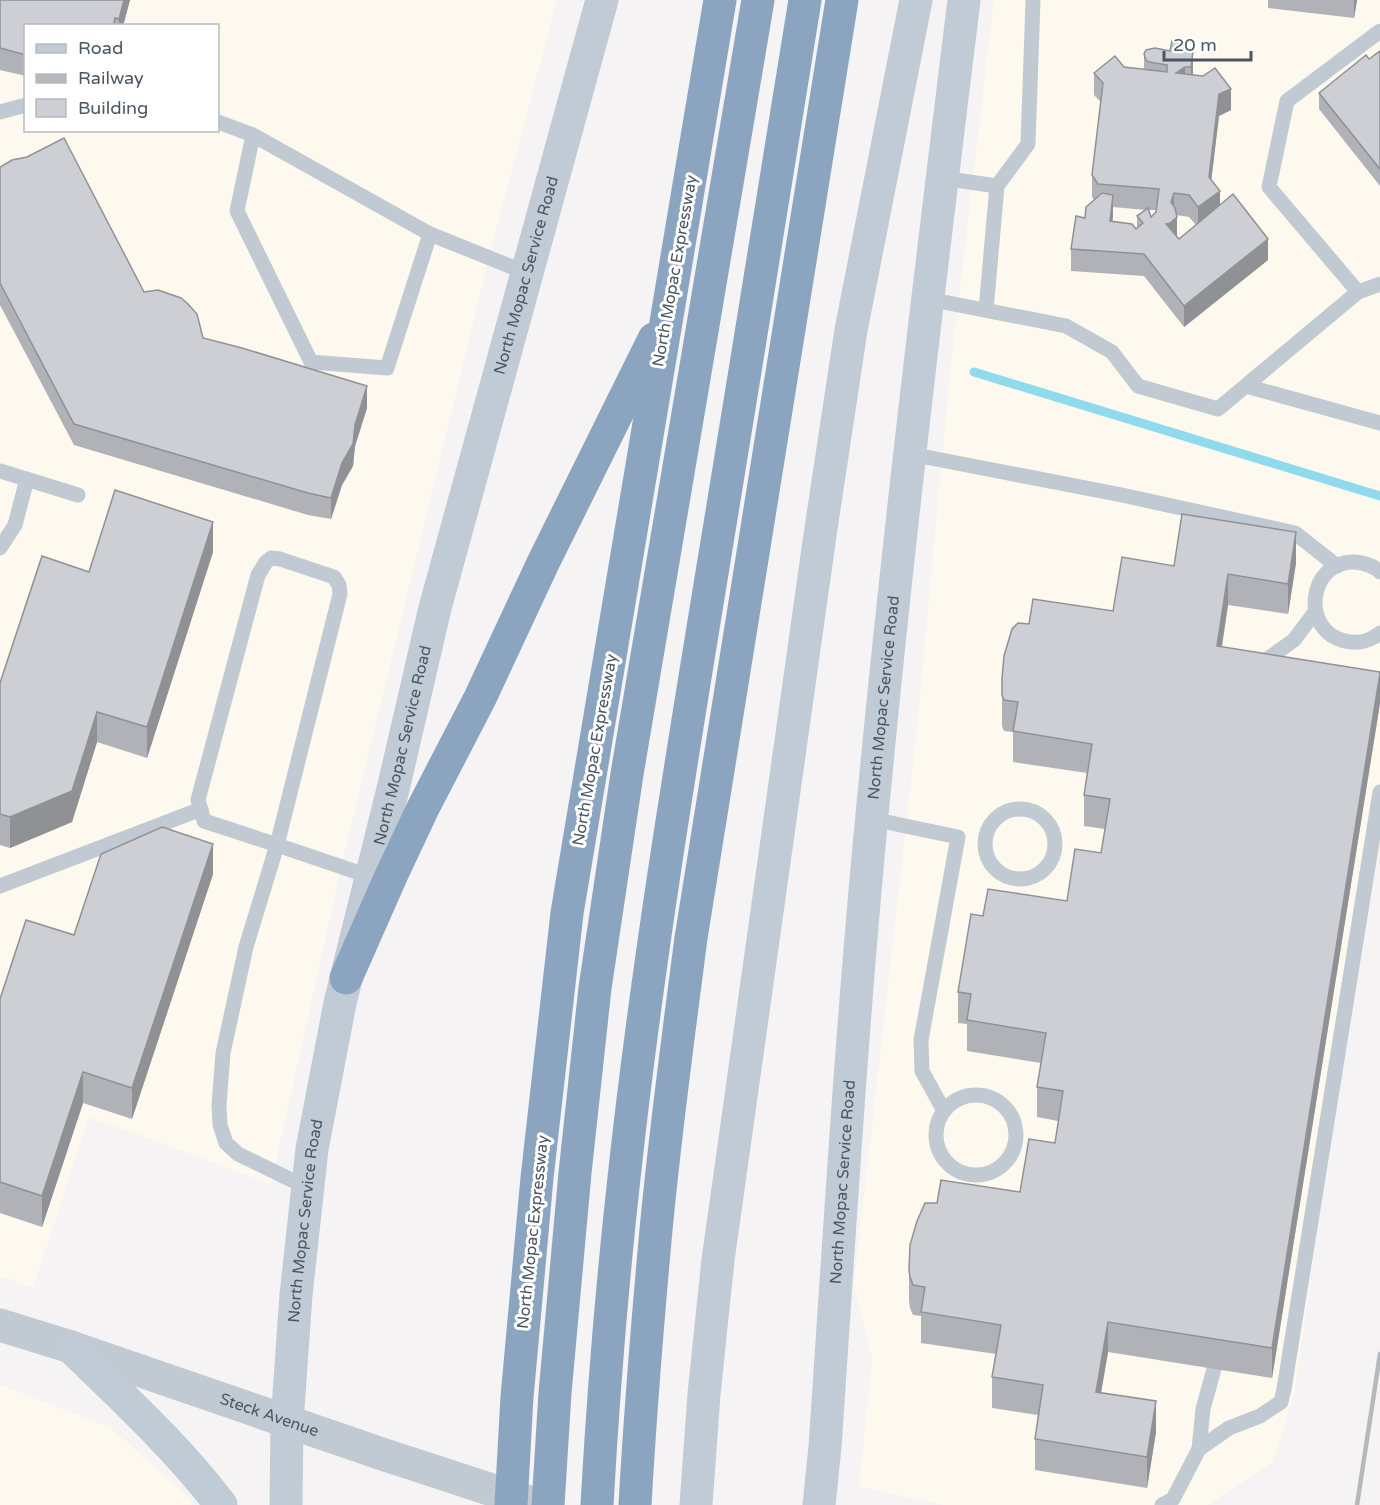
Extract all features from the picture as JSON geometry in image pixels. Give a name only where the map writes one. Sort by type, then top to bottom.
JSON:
[{"type":"highway","name":"North Mopac Expressway","points":[[511,1505],[517,1397],[534,1212],[567,913],[720,0]]},
{"type":"highway","points":[[548,1505],[555,1393],[575,1173],[595,988],[627,774],[758,0]]},
{"type":"highway","points":[[737,124],[770,17],[772,0]]},
{"type":"highway","points":[[783,0],[781,15],[785,132]]},
{"type":"highway","points":[[597,1505],[603,1403],[623,1179],[647,988],[679,773],[805,0]]},
{"type":"highway","points":[[635,1505],[655,1240],[670,1094],[691,938],[842,0]]},
{"type":"highway","points":[[346,978],[423,808],[480,698],[553,542],[668,310]]},
{"type":"main road","name":"North Mopac Service Road","points":[[286,1505],[287,1422],[296,1295],[312,1149],[340,1003],[435,608],[602,0]]},
{"type":"main road","points":[[696,1505],[704,1394],[718,1260],[822,524],[851,330],[916,0]]},
{"type":"main road","name":"North Mopac Service Road","points":[[819,1505],[854,1024],[872,819],[910,454],[964,0]]},
{"type":"main road","points":[[71,1347],[165,1439],[221,1505]]},
{"type":"main road","points":[[825,1447],[843,1505]]},
{"type":"street","name":"Steck Avenue","points":[[0,1325],[538,1505]]},
{"type":"lane","points":[[986,310],[997,186],[1028,144],[1033,0]]},
{"type":"lane","points":[[1358,292],[1269,187],[1287,101],[1380,31]]},
{"type":"lane","points":[[0,112],[24,106]]},
{"type":"lane","points":[[219,122],[253,135],[430,234],[527,273]]},
{"type":"lane","points":[[253,135],[237,211],[311,362],[387,368],[430,234]]},
{"type":"lane","points":[[942,178],[997,186]]},
{"type":"lane","points":[[928,299],[1066,326],[1112,352],[1138,386],[1218,409],[1358,292],[1380,284]]},
{"type":"lane","points":[[1246,386],[1380,423]]},
{"type":"lane","points":[[910,454],[1122,495],[1295,532],[1337,566]]},
{"type":"lane","points":[[0,471],[78,495]]},
{"type":"lane","points":[[0,548],[15,525],[27,479]]},
{"type":"lane","points":[[308,1188],[238,1154],[226,1143],[220,1125],[219,1105],[223,1053],[246,947],[277,845],[340,594],[339,585],[334,577],[271,558],[258,575],[198,800],[204,821],[277,845],[371,877]]},
{"type":"lane","points":[[1380,572],[1364,563],[1350,562],[1337,566],[1326,574],[1318,585],[1314,599],[1315,612],[1320,624],[1340,639],[1352,642],[1365,641],[1380,633]]},
{"type":"lane","points":[[1246,681],[1262,663],[1294,640],[1315,612]]},
{"type":"lane","points":[[1199,1449],[1229,1428],[1260,1416],[1281,1402],[1380,792]]},
{"type":"lane","points":[[0,886],[201,809]]},
{"type":"lane","points":[[1021,809],[1042,816],[1050,824],[1056,845],[1047,868],[1025,879],[1013,879],[992,866],[986,855],[985,843],[987,832],[1000,815],[1010,810],[1021,809]]},
{"type":"lane","points":[[872,819],[985,843]]},
{"type":"lane","points":[[944,1111],[922,1071],[921,1040],[958,837]]},
{"type":"lane","points":[[978,1095],[1002,1104],[1010,1113],[1015,1125],[1016,1138],[1013,1150],[1006,1162],[995,1170],[981,1174],[968,1174],[955,1169],[945,1160],[938,1148],[936,1134],[938,1122],[944,1111],[965,1096],[978,1095]]},
{"type":"lane","points":[[1162,1505],[1173,1499],[1199,1449],[1203,1409],[1214,1369]]},
{"type":"shaded area","points":[[0,0],[557,0],[492,245],[343,859],[271,1184],[89,1118],[33,1288],[0,1276]]},
{"type":"shaded area","points":[[994,0],[1380,0],[1380,804],[1339,1067],[1295,1390],[1273,1462],[1208,1505],[944,1505],[859,1487],[872,1359],[854,1284],[916,738],[950,372]]},
{"type":"shaded area","points":[[0,1385],[110,1427],[188,1497],[192,1505],[0,1505]]},
{"type":"building","points":[[0,0],[124,0],[119,19],[115,18],[114,24],[24,24],[24,54],[0,48]]},
{"type":"building","points":[[1172,41],[1180,43],[1187,51],[1193,51],[1191,67],[1185,67],[1176,73],[1203,76],[1215,68],[1231,89],[1219,94],[1209,177],[1220,191],[1198,207],[1189,195],[1174,193],[1171,202],[1177,217],[1166,224],[1179,239],[1233,194],[1268,239],[1184,306],[1144,254],[1071,249],[1076,216],[1085,218],[1086,207],[1102,193],[1113,195],[1110,221],[1132,224],[1136,229],[1143,223],[1137,216],[1148,208],[1151,217],[1156,212],[1159,189],[1098,184],[1092,175],[1103,83],[1094,73],[1115,56],[1124,67],[1167,72],[1167,65],[1149,62],[1144,54],[1146,50],[1155,48],[1170,51]]},
{"type":"building","points":[[1380,51],[1380,169],[1319,93],[1366,55],[1369,59]]},
{"type":"building","points":[[64,138],[144,292],[158,290],[181,298],[197,314],[203,338],[367,386],[355,425],[353,444],[342,463],[331,498],[74,424],[0,283],[0,167],[12,160],[27,157]]},
{"type":"building","points":[[115,490],[213,522],[147,727],[97,712],[72,791],[10,817],[0,814],[0,683],[42,556],[89,572]]},
{"type":"building","points":[[1182,514],[1296,532],[1288,584],[1228,574],[1217,646],[1380,673],[1272,1348],[1108,1322],[1096,1392],[1156,1401],[1147,1457],[1035,1439],[1043,1385],[992,1377],[1001,1325],[921,1312],[925,1287],[913,1285],[909,1270],[910,1245],[917,1221],[925,1203],[937,1203],[941,1180],[1020,1192],[1029,1139],[1055,1143],[1063,1091],[1037,1087],[1046,1033],[967,1020],[971,994],[958,992],[971,914],[983,916],[988,889],[1067,901],[1075,849],[1101,853],[1110,799],[1084,795],[1092,744],[1013,731],[1018,702],[1004,700],[1002,695],[1004,656],[1012,629],[1018,623],[1029,624],[1033,599],[1113,611],[1122,557],[1174,566]]},
{"type":"building","points":[[162,827],[213,844],[132,1088],[83,1072],[42,1196],[0,1182],[0,999],[26,920],[74,935],[101,854]]},
{"type":"waterway","points":[[974,372],[1380,496]]},
{"type":"railway","points":[[1357,1505],[1380,1354]]}]
